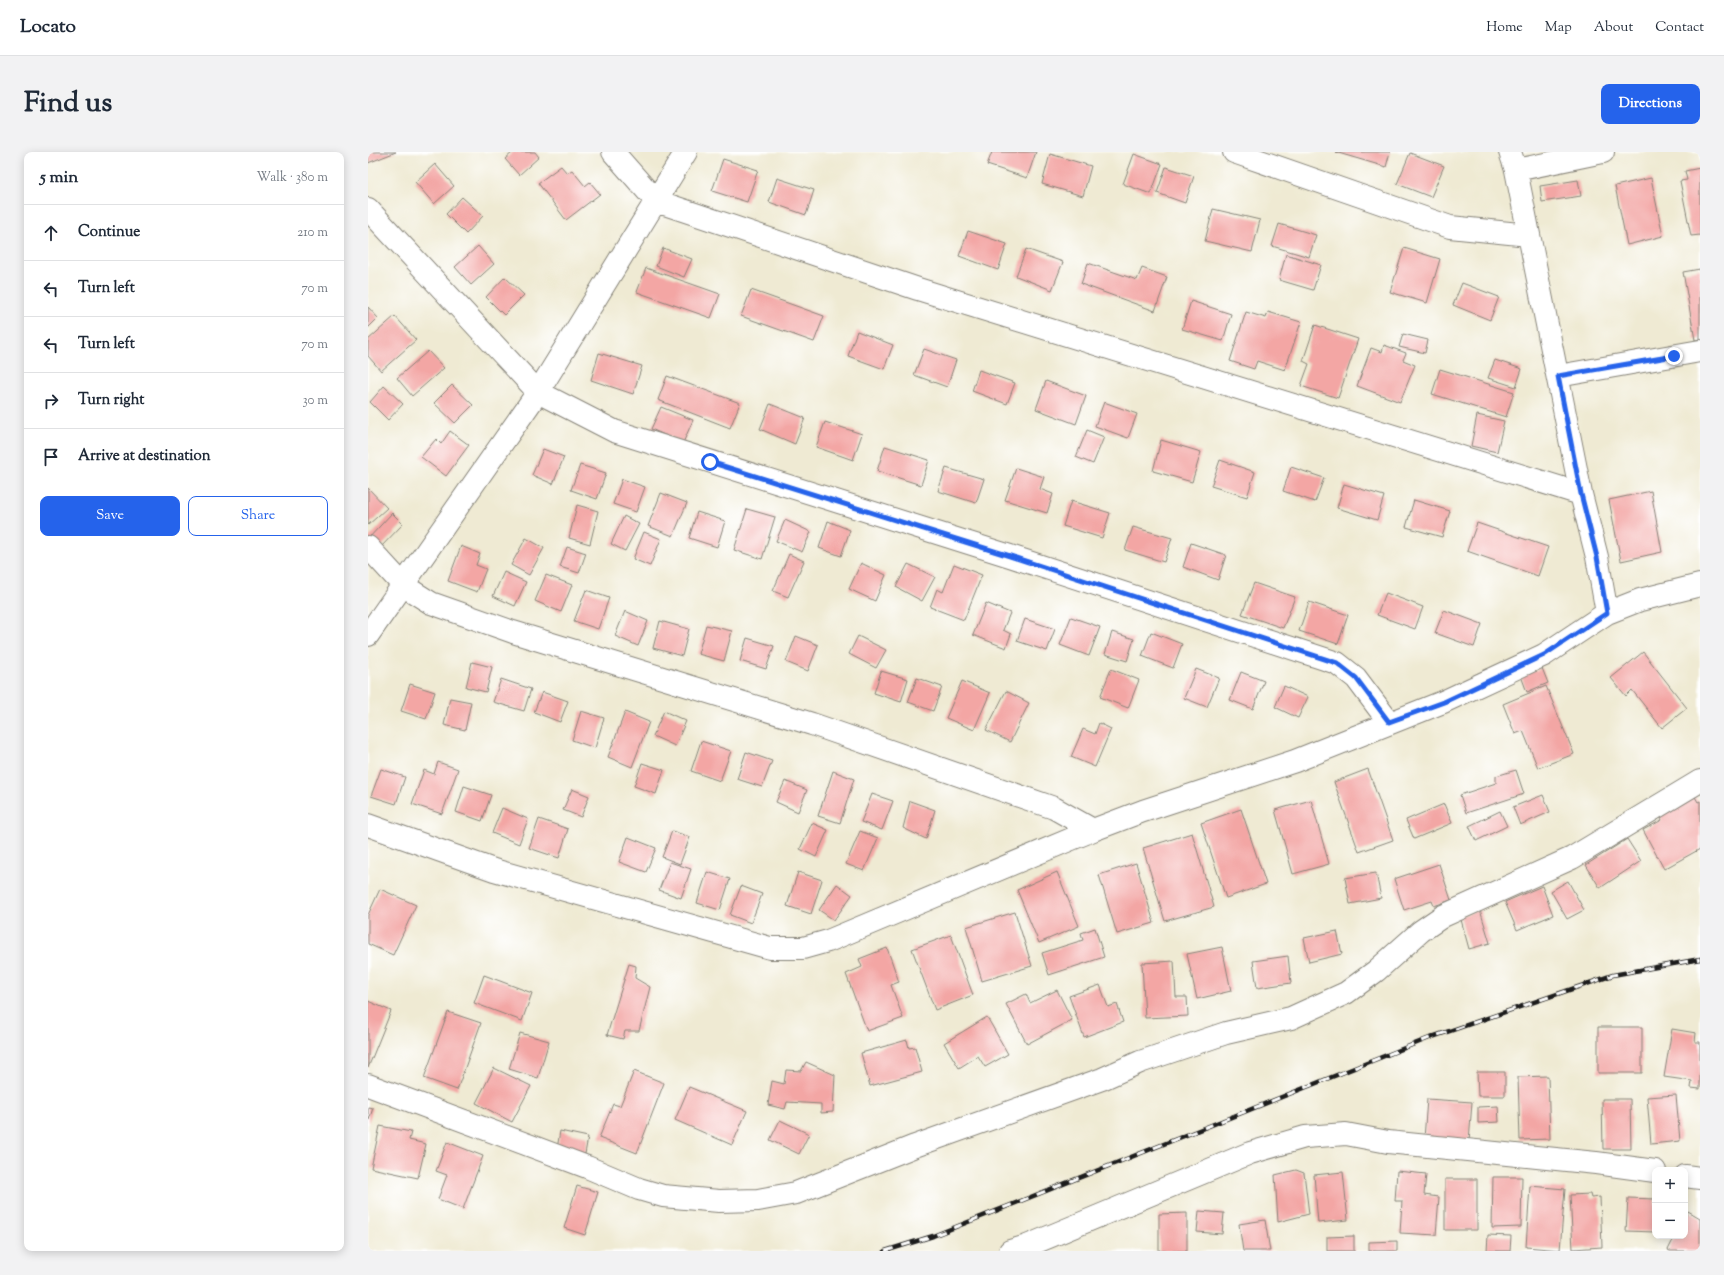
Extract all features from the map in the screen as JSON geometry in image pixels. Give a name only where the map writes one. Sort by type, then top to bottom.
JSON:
[{"type":"street","points":[[612,152],[656,201],[918,289],[1581,494]]},
{"type":"street","points":[[368,635],[404,586],[538,392],[686,152]]},
{"type":"street","points":[[1234,152],[1450,227],[1529,235]]},
{"type":"street","points":[[1603,152],[1513,161],[1581,494],[1597,557],[1607,613]]},
{"type":"street","points":[[368,209],[538,392],[614,431],[1010,556],[1337,663],[1356,678],[1389,722]]},
{"type":"street","points":[[1558,376],[1700,351]]},
{"type":"street","points":[[368,547],[404,586],[431,603],[513,632],[812,724],[1046,805],[1093,830]]},
{"type":"street","points":[[368,825],[494,870],[770,948],[803,948],[828,941],[1093,830],[1143,811],[1295,761],[1389,722],[1444,702],[1544,655],[1607,613],[1640,600],[1700,585]]},
{"type":"street","points":[[368,1085],[663,1196],[719,1201],[758,1200],[796,1193],[915,1146],[1102,1079],[1140,1062],[1226,1033],[1291,1018],[1346,993],[1376,971],[1421,932],[1443,916],[1572,858],[1700,781]]},
{"type":"street","points":[[1027,1249],[1250,1153],[1305,1137],[1346,1134],[1388,1142],[1596,1163],[1652,1171]]},
{"type":"street","points":[[1688,1176],[1700,1178]]},
{"type":"building","points":[[368,152],[396,152],[368,163]]},
{"type":"building","points":[[513,152],[535,152],[539,157],[519,175],[505,159]]},
{"type":"building","points":[[992,152],[1036,152],[1027,178],[987,165]]},
{"type":"building","points":[[1335,152],[1390,152],[1386,167]]},
{"type":"building","points":[[1410,153],[1444,166],[1431,197],[1397,184]]},
{"type":"building","points":[[1050,154],[1091,166],[1083,196],[1042,184]]},
{"type":"building","points":[[1134,154],[1162,164],[1151,194],[1123,184]]},
{"type":"building","points":[[723,159],[758,170],[747,202],[712,191]]},
{"type":"building","points":[[435,164],[454,186],[434,204],[415,182]]},
{"type":"building","points":[[561,166],[567,173],[572,170],[585,186],[590,182],[600,194],[566,220],[538,183]]},
{"type":"building","points":[[1166,167],[1194,176],[1185,203],[1157,193]]},
{"type":"building","points":[[1700,168],[1700,235],[1691,236],[1680,181],[1687,180],[1685,171]]},
{"type":"building","points":[[777,178],[814,190],[806,215],[769,202]]},
{"type":"building","points":[[1651,178],[1663,236],[1627,245],[1615,186]]},
{"type":"building","points":[[1578,180],[1581,196],[1542,202],[1540,186]]},
{"type":"building","points":[[462,197],[483,216],[466,234],[446,214]]},
{"type":"building","points":[[1213,209],[1260,220],[1252,252],[1205,241]]},
{"type":"building","points":[[1279,224],[1316,235],[1309,257],[1272,246]]},
{"type":"building","points":[[968,231],[1007,244],[998,270],[959,256]]},
{"type":"building","points":[[478,246],[494,264],[471,285],[455,267]]},
{"type":"building","points":[[663,248],[692,259],[684,277],[656,266]]},
{"type":"building","points":[[1404,248],[1440,259],[1427,303],[1390,292]]},
{"type":"building","points":[[1026,249],[1063,262],[1052,290],[1016,276]]},
{"type":"building","points":[[1286,254],[1321,265],[1313,290],[1279,280]]},
{"type":"building","points":[[1088,263],[1137,280],[1142,268],[1167,277],[1155,311],[1081,284]]},
{"type":"building","points":[[646,268],[720,294],[711,318],[637,292]]},
{"type":"building","points":[[1700,269],[1700,339],[1695,340],[1683,272]]},
{"type":"building","points":[[505,277],[524,295],[504,315],[486,297]]},
{"type":"building","points":[[1462,283],[1499,297],[1490,320],[1453,305]]},
{"type":"building","points":[[751,290],[824,316],[814,342],[741,316]]},
{"type":"building","points":[[1191,301],[1231,314],[1223,341],[1182,329]]},
{"type":"building","points":[[368,307],[378,318],[368,328]]},
{"type":"building","points":[[1246,312],[1266,318],[1268,312],[1301,322],[1285,370],[1257,361],[1254,369],[1230,361]]},
{"type":"building","points":[[395,316],[416,340],[381,371],[368,356],[368,340]]},
{"type":"building","points":[[1315,325],[1358,339],[1338,398],[1301,386],[1309,364],[1303,361]]},
{"type":"building","points":[[857,331],[893,345],[884,369],[848,356]]},
{"type":"building","points":[[1403,334],[1428,340],[1425,353],[1399,347]]},
{"type":"building","points":[[1384,345],[1406,353],[1403,360],[1415,365],[1400,402],[1357,386],[1371,348],[1382,352]]},
{"type":"building","points":[[924,349],[956,360],[947,387],[914,375]]},
{"type":"building","points":[[428,351],[444,368],[412,396],[397,378]]},
{"type":"building","points":[[599,353],[642,366],[633,394],[591,380]]},
{"type":"building","points":[[1495,360],[1522,369],[1516,387],[1488,378]]},
{"type":"building","points":[[1440,369],[1514,392],[1506,417],[1432,394]]},
{"type":"building","points":[[979,370],[1015,383],[1007,404],[972,391]]},
{"type":"building","points":[[667,376],[740,403],[730,428],[658,400]]},
{"type":"building","points":[[1046,381],[1086,396],[1076,424],[1036,409]]},
{"type":"building","points":[[452,385],[473,405],[455,423],[434,403]]},
{"type":"building","points":[[384,386],[403,404],[388,420],[370,402]]},
{"type":"building","points":[[1104,402],[1137,414],[1128,438],[1095,426]]},
{"type":"building","points":[[770,404],[805,418],[795,444],[760,429]]},
{"type":"building","points":[[661,407],[693,420],[683,443],[651,429]]},
{"type":"building","points":[[1477,415],[1504,421],[1497,452],[1471,446]]},
{"type":"building","points":[[825,422],[862,434],[853,460],[816,447]]},
{"type":"building","points":[[1087,430],[1104,437],[1093,464],[1076,457]]},
{"type":"building","points":[[450,431],[469,445],[446,476],[421,457],[436,439],[441,444]]},
{"type":"building","points":[[1161,440],[1201,452],[1192,482],[1153,471]]},
{"type":"building","points":[[885,446],[929,460],[921,485],[877,471]]},
{"type":"building","points":[[543,449],[564,457],[553,484],[532,475]]},
{"type":"building","points":[[1220,460],[1255,472],[1247,497],[1211,486]]},
{"type":"building","points":[[580,465],[606,473],[597,499],[571,490]]},
{"type":"building","points":[[1291,467],[1324,478],[1315,502],[1283,491]]},
{"type":"building","points":[[946,468],[984,479],[976,503],[938,491]]},
{"type":"building","points":[[1016,468],[1044,477],[1040,489],[1053,494],[1047,513],[1005,500]]},
{"type":"building","points":[[622,479],[645,487],[636,512],[613,504]]},
{"type":"building","points":[[1344,484],[1384,496],[1377,520],[1337,508]]},
{"type":"building","points":[[368,488],[387,508],[368,525]]},
{"type":"building","points":[[1651,491],[1662,552],[1621,561],[1609,500]]},
{"type":"building","points":[[661,493],[687,503],[673,536],[648,526]]},
{"type":"building","points":[[1414,500],[1450,511],[1442,537],[1406,527]]},
{"type":"building","points":[[1071,501],[1110,513],[1102,538],[1063,526]]},
{"type":"building","points":[[577,505],[598,511],[590,544],[569,538]]},
{"type":"building","points":[[747,509],[775,517],[762,559],[734,550]]},
{"type":"building","points":[[697,512],[725,521],[717,547],[689,538]]},
{"type":"building","points":[[392,513],[403,524],[378,550],[368,539]]},
{"type":"building","points":[[624,516],[639,524],[625,551],[611,544]]},
{"type":"building","points":[[785,520],[811,532],[802,552],[776,541]]},
{"type":"building","points":[[828,521],[850,530],[841,556],[819,548]]},
{"type":"building","points":[[1477,523],[1548,547],[1538,576],[1467,551]]},
{"type":"building","points":[[1133,527],[1172,538],[1164,562],[1125,550]]},
{"type":"building","points":[[644,532],[661,539],[650,566],[633,559]]},
{"type":"building","points":[[526,538],[544,548],[529,575],[511,565]]},
{"type":"building","points":[[1191,543],[1226,555],[1218,580],[1183,567]]},
{"type":"building","points":[[461,546],[480,554],[476,565],[486,569],[477,592],[448,581]]},
{"type":"building","points":[[567,547],[586,553],[579,573],[560,567]]},
{"type":"building","points":[[789,554],[804,561],[788,597],[773,591]]},
{"type":"building","points":[[861,563],[886,575],[875,601],[849,589]]},
{"type":"building","points":[[908,564],[935,577],[922,601],[896,587]]},
{"type":"building","points":[[954,564],[982,575],[964,620],[930,607],[937,589],[943,592]]},
{"type":"building","points":[[504,572],[526,582],[515,606],[493,596]]},
{"type":"building","points":[[546,575],[572,585],[561,612],[535,601]]},
{"type":"building","points":[[1254,583],[1295,597],[1283,628],[1242,614]]},
{"type":"building","points":[[586,590],[609,598],[598,629],[574,621]]},
{"type":"building","points":[[1386,593],[1423,607],[1415,629],[1377,615]]},
{"type":"building","points":[[1309,602],[1348,615],[1338,644],[1299,631]]},
{"type":"building","points":[[986,603],[1010,613],[1003,630],[1011,634],[1006,648],[973,635]]},
{"type":"building","points":[[1444,610],[1482,624],[1474,647],[1435,633]]},
{"type":"building","points":[[625,611],[648,621],[638,646],[615,636]]},
{"type":"building","points":[[1071,617],[1100,627],[1089,656],[1060,645]]},
{"type":"building","points":[[1025,619],[1055,629],[1047,651],[1017,641]]},
{"type":"building","points":[[660,621],[689,629],[682,656],[653,648]]},
{"type":"building","points":[[706,625],[732,631],[724,661],[698,654]]},
{"type":"building","points":[[1112,632],[1134,639],[1127,661],[1105,654]]},
{"type":"building","points":[[1151,632],[1182,644],[1173,668],[1142,656]]},
{"type":"building","points":[[796,636],[818,645],[808,671],[786,662]]},
{"type":"building","points":[[858,636],[886,650],[876,668],[849,654]]},
{"type":"building","points":[[747,638],[774,646],[766,669],[740,661]]},
{"type":"building","points":[[1643,652],[1687,708],[1662,728],[1632,690],[1626,696],[1611,678]]},
{"type":"building","points":[[472,662],[492,667],[486,692],[466,687]]},
{"type":"building","points":[[1542,668],[1548,683],[1527,692],[1521,676]]},
{"type":"building","points":[[1111,669],[1139,680],[1128,708],[1100,697]]},
{"type":"building","points":[[1196,669],[1219,678],[1207,707],[1184,698]]},
{"type":"building","points":[[881,671],[908,679],[901,702],[874,693]]},
{"type":"building","points":[[1241,672],[1264,681],[1253,709],[1230,700]]},
{"type":"building","points":[[917,678],[942,687],[933,711],[908,702]]},
{"type":"building","points":[[501,679],[531,689],[524,711],[493,702]]},
{"type":"building","points":[[962,681],[990,693],[974,730],[946,718]]},
{"type":"building","points":[[410,684],[435,692],[426,719],[401,711]]},
{"type":"building","points":[[1284,686],[1308,697],[1298,718],[1275,707]]},
{"type":"building","points":[[1546,686],[1574,754],[1538,768],[1523,731],[1515,734],[1503,704]]},
{"type":"building","points":[[1006,691],[1029,703],[1010,742],[986,730]]},
{"type":"building","points":[[542,692],[568,701],[560,722],[534,712]]},
{"type":"building","points":[[450,698],[471,702],[465,730],[444,725]]},
{"type":"building","points":[[581,711],[604,718],[595,748],[572,740]]},
{"type":"building","points":[[664,711],[686,721],[675,746],[653,736]]},
{"type":"building","points":[[625,712],[649,722],[632,767],[608,757]]},
{"type":"building","points":[[1099,723],[1111,729],[1095,767],[1071,757],[1083,729],[1095,734]]},
{"type":"building","points":[[701,741],[731,751],[720,781],[691,771]]},
{"type":"building","points":[[746,752],[772,761],[762,787],[737,779]]},
{"type":"building","points":[[438,762],[458,769],[442,814],[412,804],[424,770],[434,774]]},
{"type":"building","points":[[642,763],[664,770],[656,794],[634,786]]},
{"type":"building","points":[[381,769],[405,777],[396,804],[371,796]]},
{"type":"building","points":[[1368,769],[1393,840],[1359,852],[1334,782]]},
{"type":"building","points":[[1516,770],[1524,794],[1466,813],[1460,795],[1496,783],[1496,776]]},
{"type":"building","points":[[833,771],[854,779],[840,823],[818,816]]},
{"type":"building","points":[[785,781],[807,790],[798,812],[776,802]]},
{"type":"building","points":[[464,786],[491,795],[482,821],[456,812]]},
{"type":"building","points":[[572,789],[589,796],[581,817],[563,810]]},
{"type":"building","points":[[872,794],[893,801],[882,830],[861,822]]},
{"type":"building","points":[[1543,795],[1550,812],[1520,825],[1513,807]]},
{"type":"building","points":[[1694,795],[1698,802],[1700,801],[1700,849],[1664,869],[1643,830],[1662,820],[1659,815]]},
{"type":"building","points":[[1311,800],[1329,864],[1293,874],[1275,810]]},
{"type":"building","points":[[910,801],[935,810],[926,839],[903,828]]},
{"type":"building","points":[[1444,804],[1452,823],[1414,839],[1406,820]]},
{"type":"building","points":[[502,808],[528,819],[519,844],[492,833]]},
{"type":"building","points":[[1241,809],[1266,884],[1226,898],[1201,823]]},
{"type":"building","points":[[1500,811],[1507,826],[1476,841],[1469,826]]},
{"type":"building","points":[[539,819],[568,829],[559,858],[529,848]]},
{"type":"building","points":[[812,823],[828,830],[816,857],[800,849]]},
{"type":"building","points":[[672,831],[690,837],[680,864],[662,857]]},
{"type":"building","points":[[860,831],[878,838],[864,871],[846,864]]},
{"type":"building","points":[[1192,833],[1214,907],[1165,921],[1143,848]]},
{"type":"building","points":[[628,837],[656,848],[646,872],[619,862]]},
{"type":"building","points":[[1627,839],[1641,861],[1600,888],[1586,865]]},
{"type":"building","points":[[670,862],[691,869],[681,898],[659,890]]},
{"type":"building","points":[[1136,863],[1154,923],[1117,934],[1099,875]]},
{"type":"building","points":[[1439,864],[1451,900],[1434,906],[1432,901],[1404,910],[1394,879]]},
{"type":"building","points":[[707,872],[730,879],[720,910],[697,903]]},
{"type":"building","points":[[798,872],[822,880],[811,914],[787,906]]},
{"type":"building","points":[[1057,872],[1079,926],[1039,943],[1017,890]]},
{"type":"building","points":[[1376,873],[1381,898],[1350,904],[1345,878]]},
{"type":"building","points":[[1568,881],[1584,910],[1567,919],[1551,891]]},
{"type":"building","points":[[837,884],[852,895],[834,920],[819,910]]},
{"type":"building","points":[[741,886],[762,894],[751,923],[730,915]]},
{"type":"building","points":[[1542,886],[1553,915],[1517,930],[1505,902]]},
{"type":"building","points":[[380,889],[416,905],[393,955],[368,944],[368,915]]},
{"type":"building","points":[[1480,910],[1490,943],[1469,949],[1460,916]]},
{"type":"building","points":[[1015,912],[1032,966],[982,981],[966,927]]},
{"type":"building","points":[[1095,928],[1104,957],[1049,975],[1042,953],[1083,940],[1081,933]]},
{"type":"building","points":[[1337,931],[1342,954],[1309,962],[1304,938]]},
{"type":"building","points":[[951,935],[973,995],[935,1010],[912,949]]},
{"type":"building","points":[[1222,947],[1231,991],[1197,999],[1187,954]]},
{"type":"building","points":[[887,948],[899,982],[891,985],[903,1018],[867,1031],[846,974],[862,967],[859,959]]},
{"type":"building","points":[[1288,956],[1291,983],[1257,988],[1253,961]]},
{"type":"building","points":[[1174,961],[1176,997],[1187,997],[1188,1016],[1145,1018],[1142,963]]},
{"type":"building","points":[[629,964],[636,966],[635,978],[650,987],[639,1031],[625,1031],[623,1039],[607,1035]]},
{"type":"building","points":[[484,975],[532,993],[522,1021],[474,1003]]},
{"type":"building","points":[[1100,985],[1108,1007],[1117,1004],[1123,1022],[1084,1037],[1069,996]]},
{"type":"building","points":[[1057,990],[1072,1020],[1027,1044],[1006,1004],[1026,994],[1030,1003]]},
{"type":"building","points":[[368,1001],[391,1011],[368,1068]]},
{"type":"building","points":[[448,1012],[481,1023],[457,1090],[424,1078]]},
{"type":"building","points":[[987,1017],[1008,1054],[985,1067],[978,1056],[959,1068],[944,1043]]},
{"type":"building","points":[[1598,1027],[1642,1027],[1642,1073],[1598,1073]]},
{"type":"building","points":[[1672,1029],[1696,1033],[1695,1042],[1700,1042],[1700,1089],[1691,1088],[1692,1081],[1664,1077]]},
{"type":"building","points":[[520,1033],[549,1041],[538,1078],[509,1069]]},
{"type":"building","points":[[907,1040],[909,1048],[915,1047],[922,1072],[870,1086],[861,1053]]},
{"type":"building","points":[[806,1062],[835,1075],[833,1112],[821,1113],[821,1104],[787,1102],[785,1109],[768,1105],[772,1081],[784,1084],[786,1070],[801,1071]]},
{"type":"building","points":[[494,1068],[531,1086],[512,1122],[476,1103]]},
{"type":"building","points":[[634,1071],[664,1083],[637,1153],[599,1138],[613,1104],[620,1106]]},
{"type":"building","points":[[1477,1072],[1505,1072],[1505,1096],[1478,1096]]},
{"type":"building","points":[[1548,1076],[1550,1139],[1520,1140],[1518,1077]]},
{"type":"building","points":[[689,1087],[747,1111],[732,1145],[675,1120]]},
{"type":"building","points":[[1676,1095],[1680,1141],[1651,1144],[1647,1097]]},
{"type":"building","points":[[1427,1099],[1472,1102],[1469,1142],[1424,1139]]},
{"type":"building","points":[[1602,1099],[1630,1099],[1631,1149],[1603,1149]]},
{"type":"building","points":[[1498,1106],[1499,1122],[1478,1123],[1478,1107]]},
{"type":"building","points":[[368,1107],[373,1108],[368,1123]]},
{"type":"building","points":[[780,1120],[809,1134],[799,1154],[770,1140]]},
{"type":"building","points":[[380,1126],[411,1132],[409,1140],[426,1144],[418,1178],[371,1168]]},
{"type":"building","points":[[560,1131],[588,1137],[585,1154],[557,1149]]},
{"type":"building","points":[[447,1142],[483,1156],[463,1209],[438,1199],[447,1175],[436,1171]]},
{"type":"building","points":[[1296,1170],[1304,1173],[1309,1214],[1278,1222],[1275,1175]]},
{"type":"building","points":[[1397,1171],[1426,1174],[1424,1195],[1439,1197],[1436,1235],[1400,1233],[1402,1201],[1395,1201]]},
{"type":"building","points":[[1343,1172],[1348,1220],[1318,1223],[1314,1175]]},
{"type":"building","points":[[1493,1177],[1522,1177],[1521,1227],[1492,1228]]},
{"type":"building","points":[[1445,1179],[1477,1179],[1477,1230],[1445,1230]]},
{"type":"building","points":[[577,1186],[598,1192],[585,1235],[564,1228]]},
{"type":"building","points":[[1530,1186],[1565,1189],[1560,1250],[1526,1247]]},
{"type":"building","points":[[1590,1194],[1591,1198],[1600,1197],[1602,1247],[1573,1249],[1570,1195]]},
{"type":"building","points":[[1628,1198],[1652,1199],[1652,1232],[1626,1231]]},
{"type":"building","points":[[1199,1211],[1224,1213],[1222,1234],[1197,1232]]},
{"type":"building","points":[[1688,1211],[1700,1218],[1700,1251],[1668,1250],[1674,1239],[1688,1239]]},
{"type":"building","points":[[1187,1213],[1187,1251],[1159,1251],[1159,1214]]},
{"type":"building","points":[[1265,1220],[1270,1251],[1243,1251],[1239,1224]]},
{"type":"building","points":[[1488,1235],[1511,1236],[1510,1251],[1487,1251]]},
{"type":"building","points":[[1354,1236],[1354,1251],[1327,1251],[1327,1237]]},
{"type":"building","points":[[1397,1241],[1397,1251],[1369,1251],[1369,1242]]},
{"type":"railway","points":[[885,1251],[933,1236],[1432,1037],[1613,975],[1700,959]]},
{"type":"route","points":[[710,462],[1010,556],[1337,663],[1356,678],[1389,722],[1444,702],[1544,655],[1607,613],[1597,557],[1581,494],[1558,376],[1674,356]]}]
